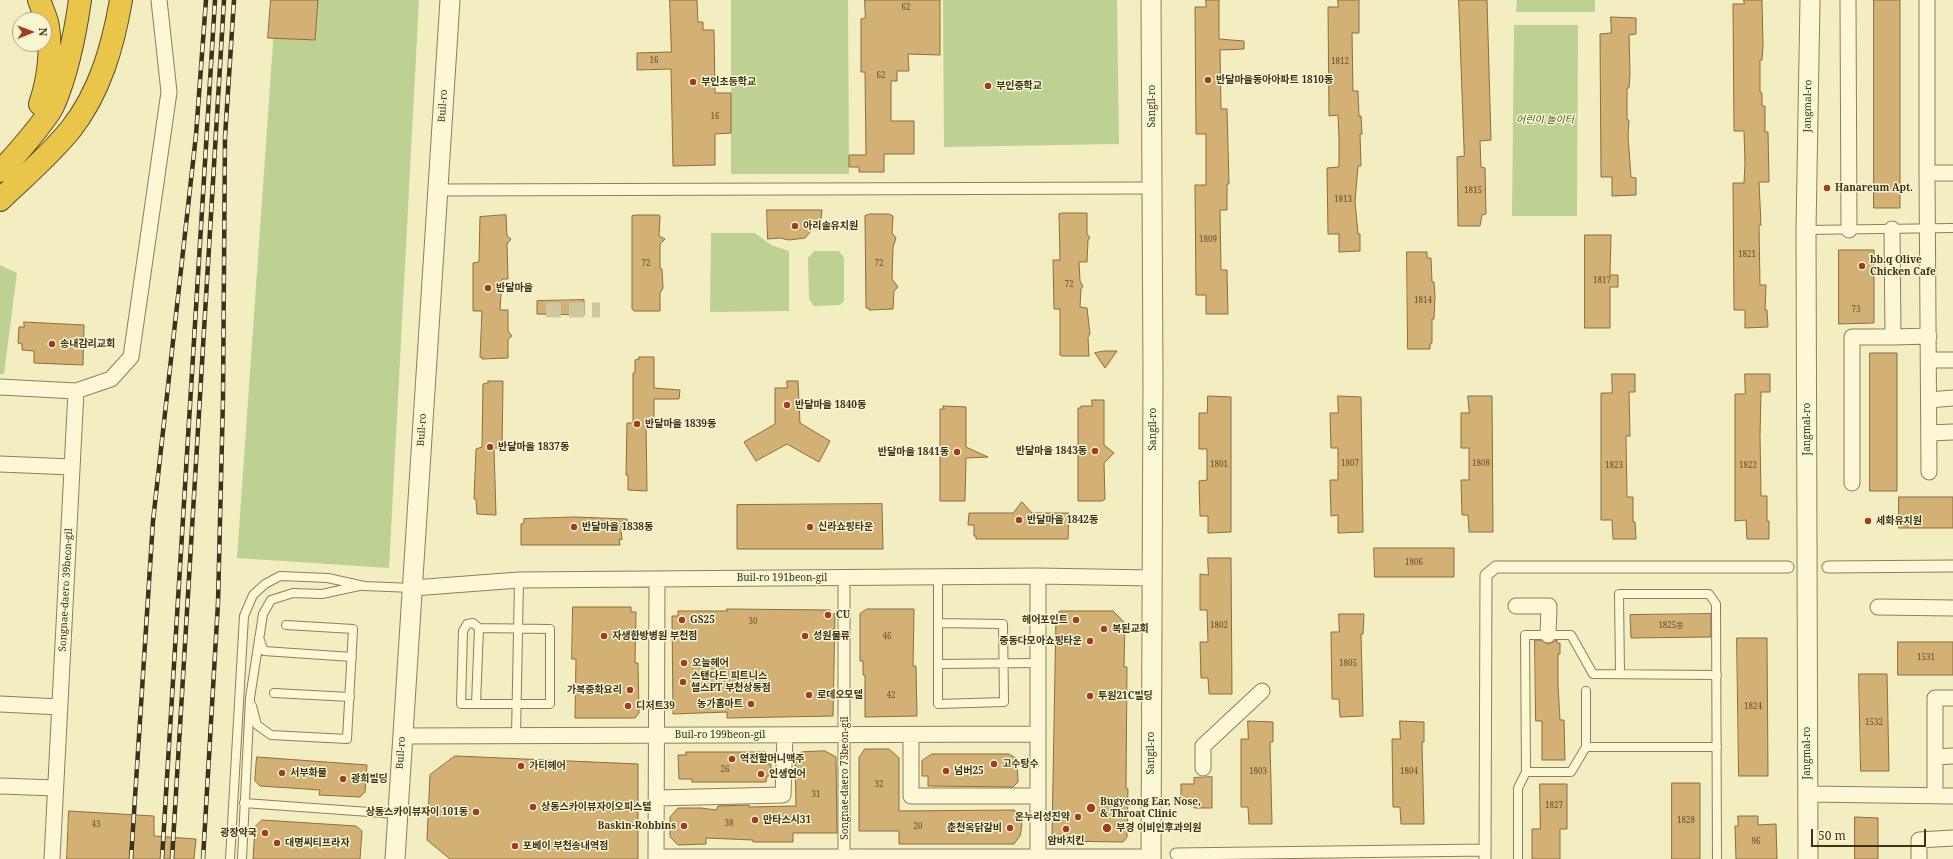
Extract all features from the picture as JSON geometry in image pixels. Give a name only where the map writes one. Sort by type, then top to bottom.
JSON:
[{"type":"highway","points":[[22,146],[45,91],[49,59],[48,27],[39,0]]},
{"type":"highway","points":[[0,171],[54,105],[78,55],[76,34],[80,0]]},
{"type":"highway","points":[[35,166],[67,111],[78,55],[95,0]]},
{"type":"highway","points":[[0,200],[71,129],[90,99],[107,62],[121,0]]},
{"type":"street","points":[[0,387],[76,391],[111,379],[131,357],[169,92],[159,0]]},
{"type":"street","name":"Buil-ro","points":[[394,859],[413,588],[450,0]]},
{"type":"street","name":"Sangil-ro","points":[[1146,857],[1152,578],[1152,0]]},
{"type":"street","name":"Jangmal-ro","points":[[1808,859],[1806,230],[1810,0]]},
{"type":"street","points":[[1848,0],[1849,230]]},
{"type":"street","points":[[1927,0],[1930,472]]},
{"type":"street","points":[[1927,174],[1953,173]]},
{"type":"street","points":[[438,190],[1152,188]]},
{"type":"street","points":[[1892,229],[1893,337]]},
{"type":"street","points":[[1852,483],[1852,337],[1929,336]]},
{"type":"street","points":[[1929,360],[1953,360]]},
{"type":"street","name":"Songnae-daero 39beon-gil","points":[[52,859],[76,391]]},
{"type":"street","points":[[1929,400],[1953,398]]},
{"type":"street","points":[[1929,433],[1953,432]]},
{"type":"street","points":[[0,464],[72,467]]},
{"type":"street","points":[[1828,567],[1953,566]]},
{"type":"street","points":[[1176,854],[1485,855],[1486,575],[1496,567],[1788,567]]},
{"type":"street","name":"Buil-ro 191beon-gil","points":[[413,588],[519,580],[938,576],[1152,578]]},
{"type":"street","points":[[1038,576],[1038,857]]},
{"type":"street","name":"Songnae-daero 73beon-gil","points":[[844,577],[844,857]]},
{"type":"street","points":[[657,579],[656,857],[1146,857]]},
{"type":"street","points":[[1516,606],[1548,606],[1548,635]]},
{"type":"street","points":[[1878,607],[1953,608]]},
{"type":"street","points":[[1203,768],[1203,746],[1262,691]]},
{"type":"street","points":[[1935,795],[1935,698],[1953,698]]},
{"type":"street","points":[[0,704],[60,706]]},
{"type":"street","name":"Buil-ro 199beon-gil","points":[[402,736],[1038,734]]},
{"type":"street","points":[[656,798],[783,794],[785,735]]},
{"type":"street","points":[[911,735],[911,796],[1038,796]]},
{"type":"street","points":[[1935,757],[1953,756]]},
{"type":"street","points":[[0,786],[56,788]]},
{"type":"street","points":[[1808,794],[1953,796]]},
{"type":"street","points":[[1919,859],[1919,840],[1953,838]]},
{"type":"lane","points":[[1806,230],[1953,228]]},
{"type":"lane","points":[[230,859],[244,616],[252,595],[265,584],[280,576],[328,578],[364,586],[413,588]]},
{"type":"lane","points":[[938,576],[938,623],[938,704],[1004,702],[1003,624],[938,623]]},
{"type":"lane","points":[[516,736],[519,580]]},
{"type":"lane","points":[[242,859],[250,698],[263,614],[271,600],[293,593],[322,594],[364,586]]},
{"type":"lane","points":[[1620,674],[1619,594],[1709,594],[1716,604],[1717,859]]},
{"type":"lane","points":[[473,623],[480,628],[518,628],[550,629],[550,704],[461,704],[464,631],[467,624],[473,623]]},
{"type":"lane","points":[[250,698],[257,725],[271,735],[347,739],[354,629],[286,625]]},
{"type":"lane","points":[[476,704],[480,628]]},
{"type":"lane","points":[[1518,859],[1518,788],[1526,772],[1525,635],[1571,636],[1593,674],[1716,674]]},
{"type":"lane","points":[[259,637],[264,651],[352,657]]},
{"type":"lane","points":[[938,664],[1038,663]]},
{"type":"lane","points":[[1526,772],[1571,772],[1586,747],[1586,691]]},
{"type":"lane","points":[[274,693],[350,697]]},
{"type":"lane","points":[[1586,747],[1717,747]]},
{"type":"lane","points":[[244,803],[397,814]]},
{"type":"green space","points":[[276,0],[419,0],[389,568],[237,558]]},
{"type":"green space","points":[[731,0],[848,0],[849,174],[731,174]]},
{"type":"green space","points":[[943,0],[1117,0],[1119,144],[944,147]]},
{"type":"green space","points":[[1517,0],[1595,0],[1595,12],[1516,12]]},
{"type":"green space","name":"어린이 놀이터","points":[[1514,25],[1578,25],[1577,216],[1512,216]]},
{"type":"green space","points":[[711,233],[755,233],[771,245],[789,251],[789,311],[710,312]]},
{"type":"green space","points":[[814,251],[839,251],[844,258],[844,301],[840,305],[814,306],[809,299],[808,258]]},
{"type":"green space","points":[[0,265],[17,273],[4,374],[0,374]]},
{"type":"building","points":[[271,0],[318,0],[315,40],[268,38]]},
{"type":"building","name":"부인초등학교","points":[[670,0],[697,0],[698,22],[703,22],[703,30],[714,30],[715,93],[731,93],[731,133],[715,134],[715,165],[673,166],[671,69],[637,70],[637,53],[671,52]]},
{"type":"building","points":[[865,0],[940,0],[940,55],[908,54],[909,71],[897,71],[897,81],[891,81],[891,121],[914,121],[914,154],[884,154],[884,172],[859,172],[859,167],[849,167],[849,155],[866,155],[865,72],[861,72],[861,19],[865,18]]},
{"type":"building","points":[[1206,0],[1219,0],[1219,39],[1244,41],[1244,49],[1220,50],[1221,109],[1227,109],[1229,184],[1227,184],[1227,210],[1220,210],[1221,270],[1227,270],[1228,314],[1206,314],[1206,295],[1196,295],[1195,185],[1206,185],[1206,134],[1196,134],[1195,7],[1206,7]]},
{"type":"building","points":[[1338,0],[1359,0],[1359,33],[1352,33],[1353,91],[1358,91],[1359,116],[1361,116],[1362,134],[1360,134],[1361,166],[1358,166],[1355,202],[1358,234],[1360,234],[1360,251],[1339,252],[1339,234],[1328,234],[1327,168],[1339,167],[1338,115],[1329,116],[1328,7],[1338,7]]},
{"type":"building","points":[[1459,0],[1487,0],[1491,140],[1480,141],[1481,167],[1485,168],[1486,214],[1482,215],[1480,226],[1458,226],[1457,157],[1464,156]]},
{"type":"building","points":[[1744,0],[1762,0],[1763,47],[1762,60],[1760,60],[1760,92],[1762,93],[1762,106],[1765,106],[1765,132],[1768,132],[1769,182],[1759,182],[1761,225],[1759,226],[1760,285],[1766,285],[1765,310],[1767,310],[1768,327],[1745,328],[1745,310],[1734,310],[1733,183],[1744,183],[1744,131],[1734,131],[1733,4],[1744,4]]},
{"type":"building","points":[[1874,0],[1900,0],[1900,208],[1874,208]]},
{"type":"building","points":[[1611,17],[1636,18],[1636,34],[1629,35],[1630,74],[1629,88],[1627,88],[1627,120],[1629,120],[1628,136],[1631,177],[1636,178],[1636,195],[1612,196],[1612,177],[1601,177],[1600,34],[1611,33]]},
{"type":"building","points":[[767,210],[822,210],[821,219],[805,238],[789,240],[780,238],[768,239]]},
{"type":"building","points":[[1087,213],[1087,234],[1090,238],[1088,240],[1087,262],[1079,262],[1080,281],[1083,286],[1081,289],[1080,307],[1087,308],[1090,334],[1088,337],[1089,356],[1060,355],[1060,309],[1054,309],[1053,260],[1060,260],[1059,214]]},
{"type":"building","points":[[870,214],[889,214],[893,216],[892,233],[896,238],[893,247],[892,279],[898,287],[894,291],[893,309],[869,310],[869,308],[866,308],[865,216]]},
{"type":"building","name":"반달마을","points":[[506,215],[507,236],[511,239],[507,244],[508,279],[502,279],[500,310],[508,310],[508,331],[512,336],[508,339],[508,358],[482,359],[482,357],[480,357],[482,311],[473,311],[473,263],[479,262],[480,217]]},
{"type":"building","points":[[632,216],[660,216],[659,236],[665,239],[660,244],[660,269],[662,269],[663,288],[660,293],[660,311],[634,311],[632,309]]},
{"type":"building","points":[[1585,235],[1611,235],[1610,275],[1618,275],[1618,287],[1610,287],[1610,328],[1585,328]]},
{"type":"building","points":[[1839,250],[1874,250],[1874,323],[1839,324]]},
{"type":"building","points":[[1407,252],[1427,252],[1427,258],[1431,258],[1432,282],[1434,282],[1435,296],[1434,319],[1432,319],[1432,343],[1430,344],[1430,349],[1408,349]]},
{"type":"building","points":[[584,300],[584,315],[537,314],[537,301]]},
{"type":"building","name":"송내감리교회","points":[[24,322],[84,325],[83,365],[34,363],[34,351],[22,350],[22,344],[18,343],[19,327],[24,327]]},
{"type":"building","points":[[1117,351],[1105,368],[1095,353]]},
{"type":"building","points":[[1870,353],[1897,353],[1897,491],[1870,491]]},
{"type":"building","name":"반달마을 1839동","points":[[639,357],[654,357],[654,388],[680,390],[679,399],[654,399],[654,424],[646,424],[647,491],[628,490],[628,475],[626,475],[627,423],[633,423],[633,373],[635,373],[635,360],[639,359]]},
{"type":"building","points":[[1612,374],[1635,374],[1635,392],[1629,392],[1630,436],[1626,436],[1627,497],[1633,497],[1633,522],[1635,522],[1636,539],[1613,539],[1612,520],[1601,520],[1601,393],[1612,393]]},
{"type":"building","points":[[1745,374],[1770,374],[1770,392],[1761,392],[1760,436],[1761,496],[1767,496],[1769,539],[1747,539],[1746,520],[1735,521],[1735,394],[1745,394]]},
{"type":"building","name":"반달마을 1837동","points":[[488,381],[503,381],[502,448],[494,448],[496,515],[477,514],[476,499],[474,499],[476,449],[482,447],[483,384],[488,383]]},
{"type":"building","name":"반달마을 1840동","points":[[787,381],[798,381],[800,423],[830,441],[819,462],[787,444],[756,461],[744,442],[775,424],[775,388],[787,388]]},
{"type":"building","points":[[1208,396],[1231,397],[1231,532],[1208,533],[1208,516],[1200,516],[1199,481],[1207,480],[1207,449],[1199,449],[1199,413],[1207,413]]},
{"type":"building","points":[[1338,396],[1361,397],[1363,532],[1338,533],[1338,515],[1331,516],[1330,480],[1338,480],[1338,448],[1331,448],[1330,413],[1338,413]]},
{"type":"building","points":[[1468,396],[1492,396],[1493,532],[1469,532],[1468,515],[1462,515],[1461,480],[1469,480],[1469,448],[1461,448],[1461,413],[1469,413]]},
{"type":"building","name":"반달마을 1843동","points":[[1092,400],[1104,400],[1104,445],[1114,453],[1104,463],[1105,499],[1102,501],[1078,501],[1078,408],[1081,408],[1081,406],[1092,406]]},
{"type":"building","name":"반달마을 1841동","points":[[943,406],[966,407],[966,447],[988,457],[966,458],[965,501],[940,501],[940,409],[944,409]]},
{"type":"building","points":[[1899,497],[1953,497],[1953,528],[1899,528]]},
{"type":"building","name":"반달마을 1842동","points":[[1022,502],[1032,513],[1069,513],[1068,539],[976,539],[976,536],[974,536],[974,525],[968,525],[969,513],[1013,513]]},
{"type":"building","name":"신라쇼핑타운","points":[[882,504],[883,549],[737,549],[737,505]]},
{"type":"building","name":"반달마을 1838동","points":[[575,517],[627,519],[627,530],[621,530],[622,540],[619,539],[620,545],[521,545],[521,524],[524,523],[524,519]]},
{"type":"building","points":[[1374,548],[1454,548],[1454,577],[1375,577]]},
{"type":"building","points":[[1208,558],[1231,558],[1232,694],[1209,694],[1208,678],[1201,678],[1200,642],[1208,642],[1207,610],[1200,610],[1200,574],[1208,575]]},
{"type":"building","points":[[573,607],[631,607],[631,612],[636,612],[635,663],[638,663],[639,713],[635,718],[575,718],[576,659],[572,659]]},
{"type":"building","points":[[727,609],[830,610],[831,614],[835,614],[833,716],[727,718],[727,712],[673,714],[672,616],[678,616],[678,611],[727,611]]},
{"type":"building","points":[[867,609],[914,609],[913,666],[916,666],[917,716],[865,717],[865,675],[863,675],[863,661],[860,661],[860,614]]},
{"type":"building","points":[[1060,611],[1113,611],[1125,623],[1124,667],[1127,667],[1126,788],[1128,789],[1127,837],[1123,842],[1059,841],[1052,835],[1056,616]]},
{"type":"building","points":[[1339,614],[1364,614],[1363,634],[1361,634],[1363,716],[1340,717],[1339,699],[1332,699],[1331,632],[1339,632]]},
{"type":"building","points":[[1711,614],[1711,637],[1631,638],[1630,615]]},
{"type":"building","points":[[1737,638],[1767,638],[1768,776],[1739,776]]},
{"type":"building","points":[[1535,640],[1541,640],[1548,644],[1557,640],[1557,643],[1560,643],[1560,654],[1558,654],[1558,684],[1560,720],[1564,720],[1565,760],[1542,760],[1542,721],[1536,721]]},
{"type":"building","points":[[1898,642],[1953,642],[1953,675],[1898,675]]},
{"type":"building","points":[[1859,674],[1887,674],[1889,771],[1861,771]]},
{"type":"building","points":[[1248,721],[1273,722],[1273,742],[1270,742],[1272,824],[1249,824],[1248,807],[1241,807],[1241,739],[1248,739]]},
{"type":"building","points":[[1400,721],[1424,722],[1424,742],[1422,742],[1424,824],[1401,824],[1400,807],[1393,807],[1392,739],[1400,739]]},
{"type":"building","points":[[865,749],[889,749],[899,758],[899,811],[1014,810],[1018,813],[1022,825],[1020,836],[1014,844],[899,844],[899,831],[859,831],[859,758]]},
{"type":"building","points":[[825,751],[836,757],[837,833],[793,833],[793,842],[753,842],[753,840],[706,838],[706,844],[678,845],[670,837],[670,817],[678,808],[701,808],[716,810],[718,806],[796,806],[795,756],[802,752]]},
{"type":"building","points":[[686,752],[766,752],[767,764],[771,764],[771,776],[767,776],[766,782],[692,782],[692,779],[679,779],[678,755],[686,755]]},
{"type":"building","points":[[932,754],[1009,754],[1017,759],[1018,782],[1013,787],[928,786],[928,776],[922,776],[922,761]]},
{"type":"building","name":"상동스카이뷰자이오피스텔","points":[[455,756],[638,764],[638,859],[450,859],[427,840],[430,775]]},
{"type":"building","points":[[257,757],[367,765],[365,792],[360,797],[319,795],[320,790],[260,786],[255,781]]},
{"type":"building","points":[[1212,777],[1212,808],[1194,808],[1194,801],[1181,801],[1181,784],[1194,784],[1194,778]]},
{"type":"building","points":[[1672,783],[1700,783],[1700,859],[1672,859]]},
{"type":"building","points":[[1540,784],[1567,784],[1567,829],[1560,829],[1560,859],[1532,859],[1532,829],[1540,829]]},
{"type":"building","points":[[69,811],[154,816],[154,836],[196,839],[194,859],[67,859]]},
{"type":"building","points":[[1738,816],[1758,816],[1758,825],[1776,824],[1777,859],[1736,859],[1735,826],[1738,826]]},
{"type":"building","points":[[1855,817],[1878,818],[1878,859],[1855,859]]},
{"type":"building","points":[[262,820],[356,826],[362,831],[360,859],[253,859],[255,827]]},
{"type":"tunnel","points":[[546,310],[600,310]]},
{"type":"railway","points":[[131,859],[153,521],[196,135],[206,0]]},
{"type":"railway","points":[[162,859],[215,0]]},
{"type":"railway","points":[[172,859],[224,0]]},
{"type":"railway","points":[[203,859],[218,603],[223,398],[225,137],[234,0]]},
{"type":"place","name":"반달마을동아아파트 1810동","points":[[1208,80]]},
{"type":"place","name":"부인초등학교","points":[[693,82]]},
{"type":"place","name":"부인중학교","points":[[988,86]]},
{"type":"place","name":"Hanareum Apt.","points":[[1827,188]]},
{"type":"place","name":"아리솔유치원","points":[[795,226]]},
{"type":"place","name":"bb.q Olive Chicken Cafe","points":[[1862,266]]},
{"type":"place","name":"반달마을","points":[[488,288]]},
{"type":"place","name":"송내감리교회","points":[[52,344]]},
{"type":"place","name":"반달마을 1840동","points":[[787,405]]},
{"type":"place","name":"반달마을 1839동","points":[[637,424]]},
{"type":"place","name":"반달마을 1837동","points":[[490,447]]},
{"type":"place","name":"반달마을 1843동","points":[[1095,451]]},
{"type":"place","name":"반달마을 1841동","points":[[957,452]]},
{"type":"place","name":"반달마을 1842동","points":[[1019,520]]},
{"type":"place","name":"세화유치원","points":[[1868,521]]},
{"type":"place","name":"반달마을 1838동","points":[[574,527]]},
{"type":"place","name":"신라쇼핑타운","points":[[810,527]]},
{"type":"place","name":"CU","points":[[828,615]]},
{"type":"place","name":"GS25","points":[[682,620]]},
{"type":"place","name":"헤어포인트","points":[[1076,620]]},
{"type":"place","name":"복된교회","points":[[1104,629]]},
{"type":"place","name":"자생한방병원 부천점","points":[[604,636]]},
{"type":"place","name":"성원물류","points":[[805,636]]},
{"type":"place","name":"중동다모아쇼핑타운","points":[[1090,641]]},
{"type":"place","name":"오늘헤어","points":[[684,663]]},
{"type":"place","name":"스탠다드 피트니스 헬스PT 부천상동점","points":[[683,682]]},
{"type":"place","name":"가복중화요리","points":[[630,690]]},
{"type":"place","name":"로데오모텔","points":[[809,695]]},
{"type":"place","name":"투원21C빌딩","points":[[1090,696]]},
{"type":"place","name":"농가홈마트","points":[[751,704]]},
{"type":"place","name":"디저트39","points":[[628,706]]},
{"type":"place","name":"역전할머니맥주","points":[[732,759]]},
{"type":"place","name":"고수탕수","points":[[994,764]]},
{"type":"place","name":"가티헤어","points":[[521,766]]},
{"type":"place","name":"넘버25","points":[[946,771]]},
{"type":"place","name":"서부화물","points":[[282,773]]},
{"type":"place","name":"인생연어","points":[[761,774]]},
{"type":"place","name":"광희빌딩","points":[[343,779]]},
{"type":"place","name":"상동스카이뷰자이오피스텔","points":[[533,807]]},
{"type":"place","name":"Bugyeong Ear, Nose, & Throat Clinic","points":[[1091,808]]},
{"type":"place","name":"상동스카이뷰자이 101동","points":[[476,812]]},
{"type":"place","name":"온누리성진약","points":[[1078,817]]},
{"type":"place","name":"만타스시31","points":[[755,820]]},
{"type":"place","name":"Baskin-Robbins","points":[[684,826]]},
{"type":"place","name":"춘천옥닭갈비","points":[[1010,828]]},
{"type":"place","name":"부경 이비인후과의원","points":[[1107,828]]},
{"type":"place","name":"암바치킨","points":[[1066,829]]},
{"type":"place","name":"광장약국","points":[[265,833]]},
{"type":"place","name":"대명씨티프라자","points":[[277,843]]},
{"type":"place","name":"포베이 부천송내역점","points":[[515,846]]}]
